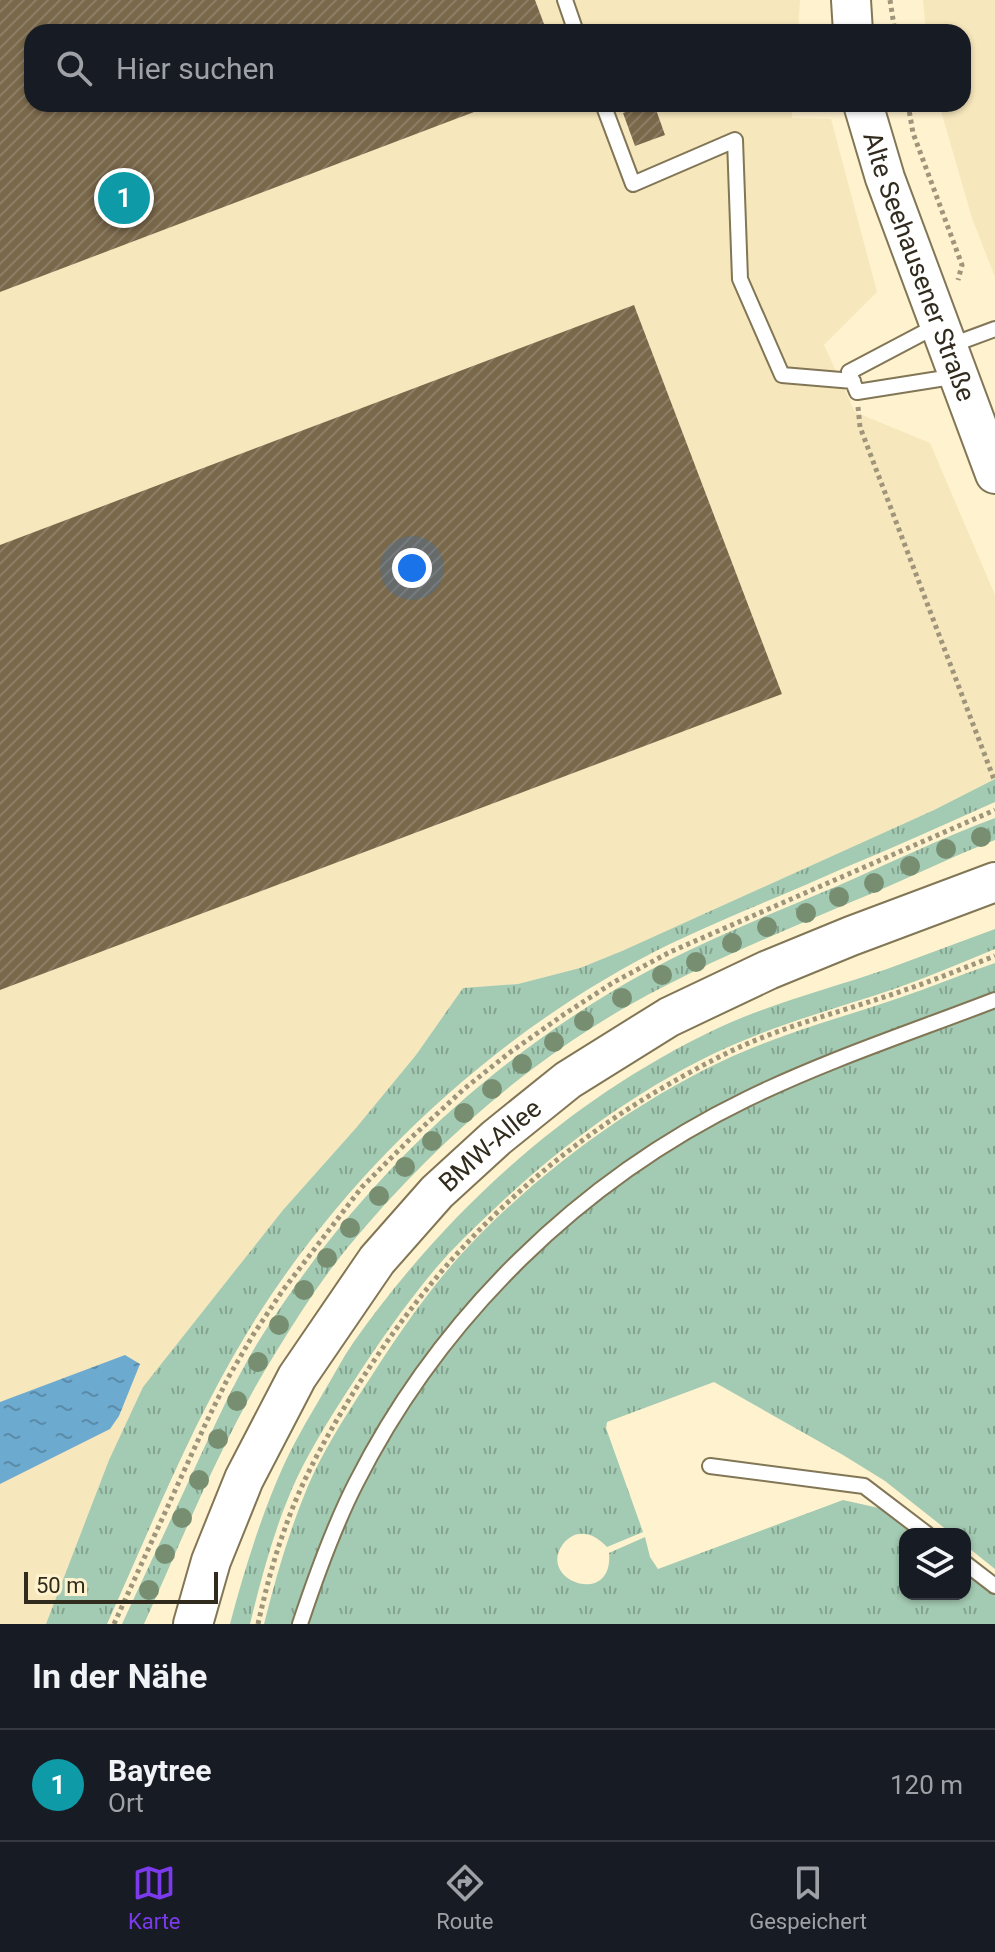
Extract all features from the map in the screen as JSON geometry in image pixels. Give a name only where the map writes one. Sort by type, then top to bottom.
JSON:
[{"type":"main road","points":[[851,0],[852,24]]},
{"type":"main road","name":"Alte Seehausener Straße","points":[[865,112],[885,178],[995,474]]},
{"type":"main road","name":"BMW-Allee","points":[[193,1624],[211,1561],[244,1479],[297,1377],[377,1260],[460,1170],[568,1080],[669,1017],[782,964],[995,882]]},
{"type":"lane","points":[[565,0],[573,24]]},
{"type":"lane","points":[[606,112],[633,184],[735,140],[740,279],[782,375],[855,387],[995,329]]},
{"type":"lane","points":[[855,387],[849,372],[949,349]]},
{"type":"lane","points":[[300,1624],[332,1536],[384,1432],[467,1316],[523,1256],[581,1204],[638,1163],[746,1100],[808,1072],[995,1000]]},
{"type":"lane","points":[[710,1466],[864,1486],[919,1528]]},
{"type":"lane","points":[[971,1568],[995,1586]]},
{"type":"path","points":[[890,0],[894,24]]},
{"type":"path","points":[[909,112],[913,133],[962,265],[956,288]]},
{"type":"path","points":[[855,387],[860,427],[995,782]]},
{"type":"shaded area","points":[[0,0],[800,0],[798,24],[24,24],[24,112],[792,112],[792,118],[831,119],[877,292],[824,345],[855,412],[930,443],[995,595],[995,779],[934,810],[580,968],[518,984],[463,988],[416,1055],[283,1210],[143,1387],[109,1460],[46,1624],[0,1624]]},
{"type":"shaded area","points":[[923,0],[995,0],[995,277],[972,218],[941,112],[971,112],[971,24],[925,24]]},
{"type":"green space","points":[[995,779],[995,802],[691,934],[607,978],[546,1017],[487,1061],[431,1109],[330,1216],[286,1273],[247,1333],[190,1440],[107,1624],[46,1624],[109,1460],[143,1387],[283,1210],[416,1055],[463,988],[518,984],[580,968],[934,810]]},
{"type":"green space","points":[[995,818],[995,840],[735,952],[618,1012],[533,1069],[454,1135],[382,1208],[310,1298],[239,1418],[144,1624],[122,1624],[228,1399],[260,1339],[295,1286],[373,1188],[462,1100],[562,1023],[642,974],[724,934]]},
{"type":"green space","points":[[995,929],[995,949],[894,989],[768,1030],[695,1063],[602,1120],[517,1188],[436,1268],[363,1366],[296,1480],[270,1551],[250,1624],[230,1624],[253,1545],[282,1469],[345,1355],[389,1294],[428,1248],[514,1163],[610,1089],[716,1029]]},
{"type":"green space","points":[[995,963],[995,1569],[971,1550],[971,1528],[944,1528],[885,1481],[714,1382],[607,1422],[606,1428],[643,1532],[607,1547],[591,1535],[574,1535],[563,1544],[557,1557],[560,1569],[567,1578],[590,1584],[600,1580],[607,1570],[609,1553],[645,1537],[650,1557],[658,1569],[843,1500],[879,1508],[911,1528],[899,1528],[899,1600],[971,1600],[971,1576],[995,1595],[995,1624],[264,1624],[295,1520],[334,1435],[424,1300],[445,1273],[506,1209],[578,1149],[655,1097],[694,1075],[774,1039]]},
{"type":"water","points":[[125,1355],[140,1364],[119,1416],[110,1429],[0,1484],[0,1402]]},
{"type":"building","points":[[0,0],[535,0],[544,24],[24,24],[24,112],[474,112],[0,292]]},
{"type":"building","points":[[657,112],[665,135],[635,146],[623,113]]},
{"type":"building","points":[[634,305],[782,694],[0,990],[0,545]]},
{"type":"place","name":"Baytree","points":[[124,198]]}]
